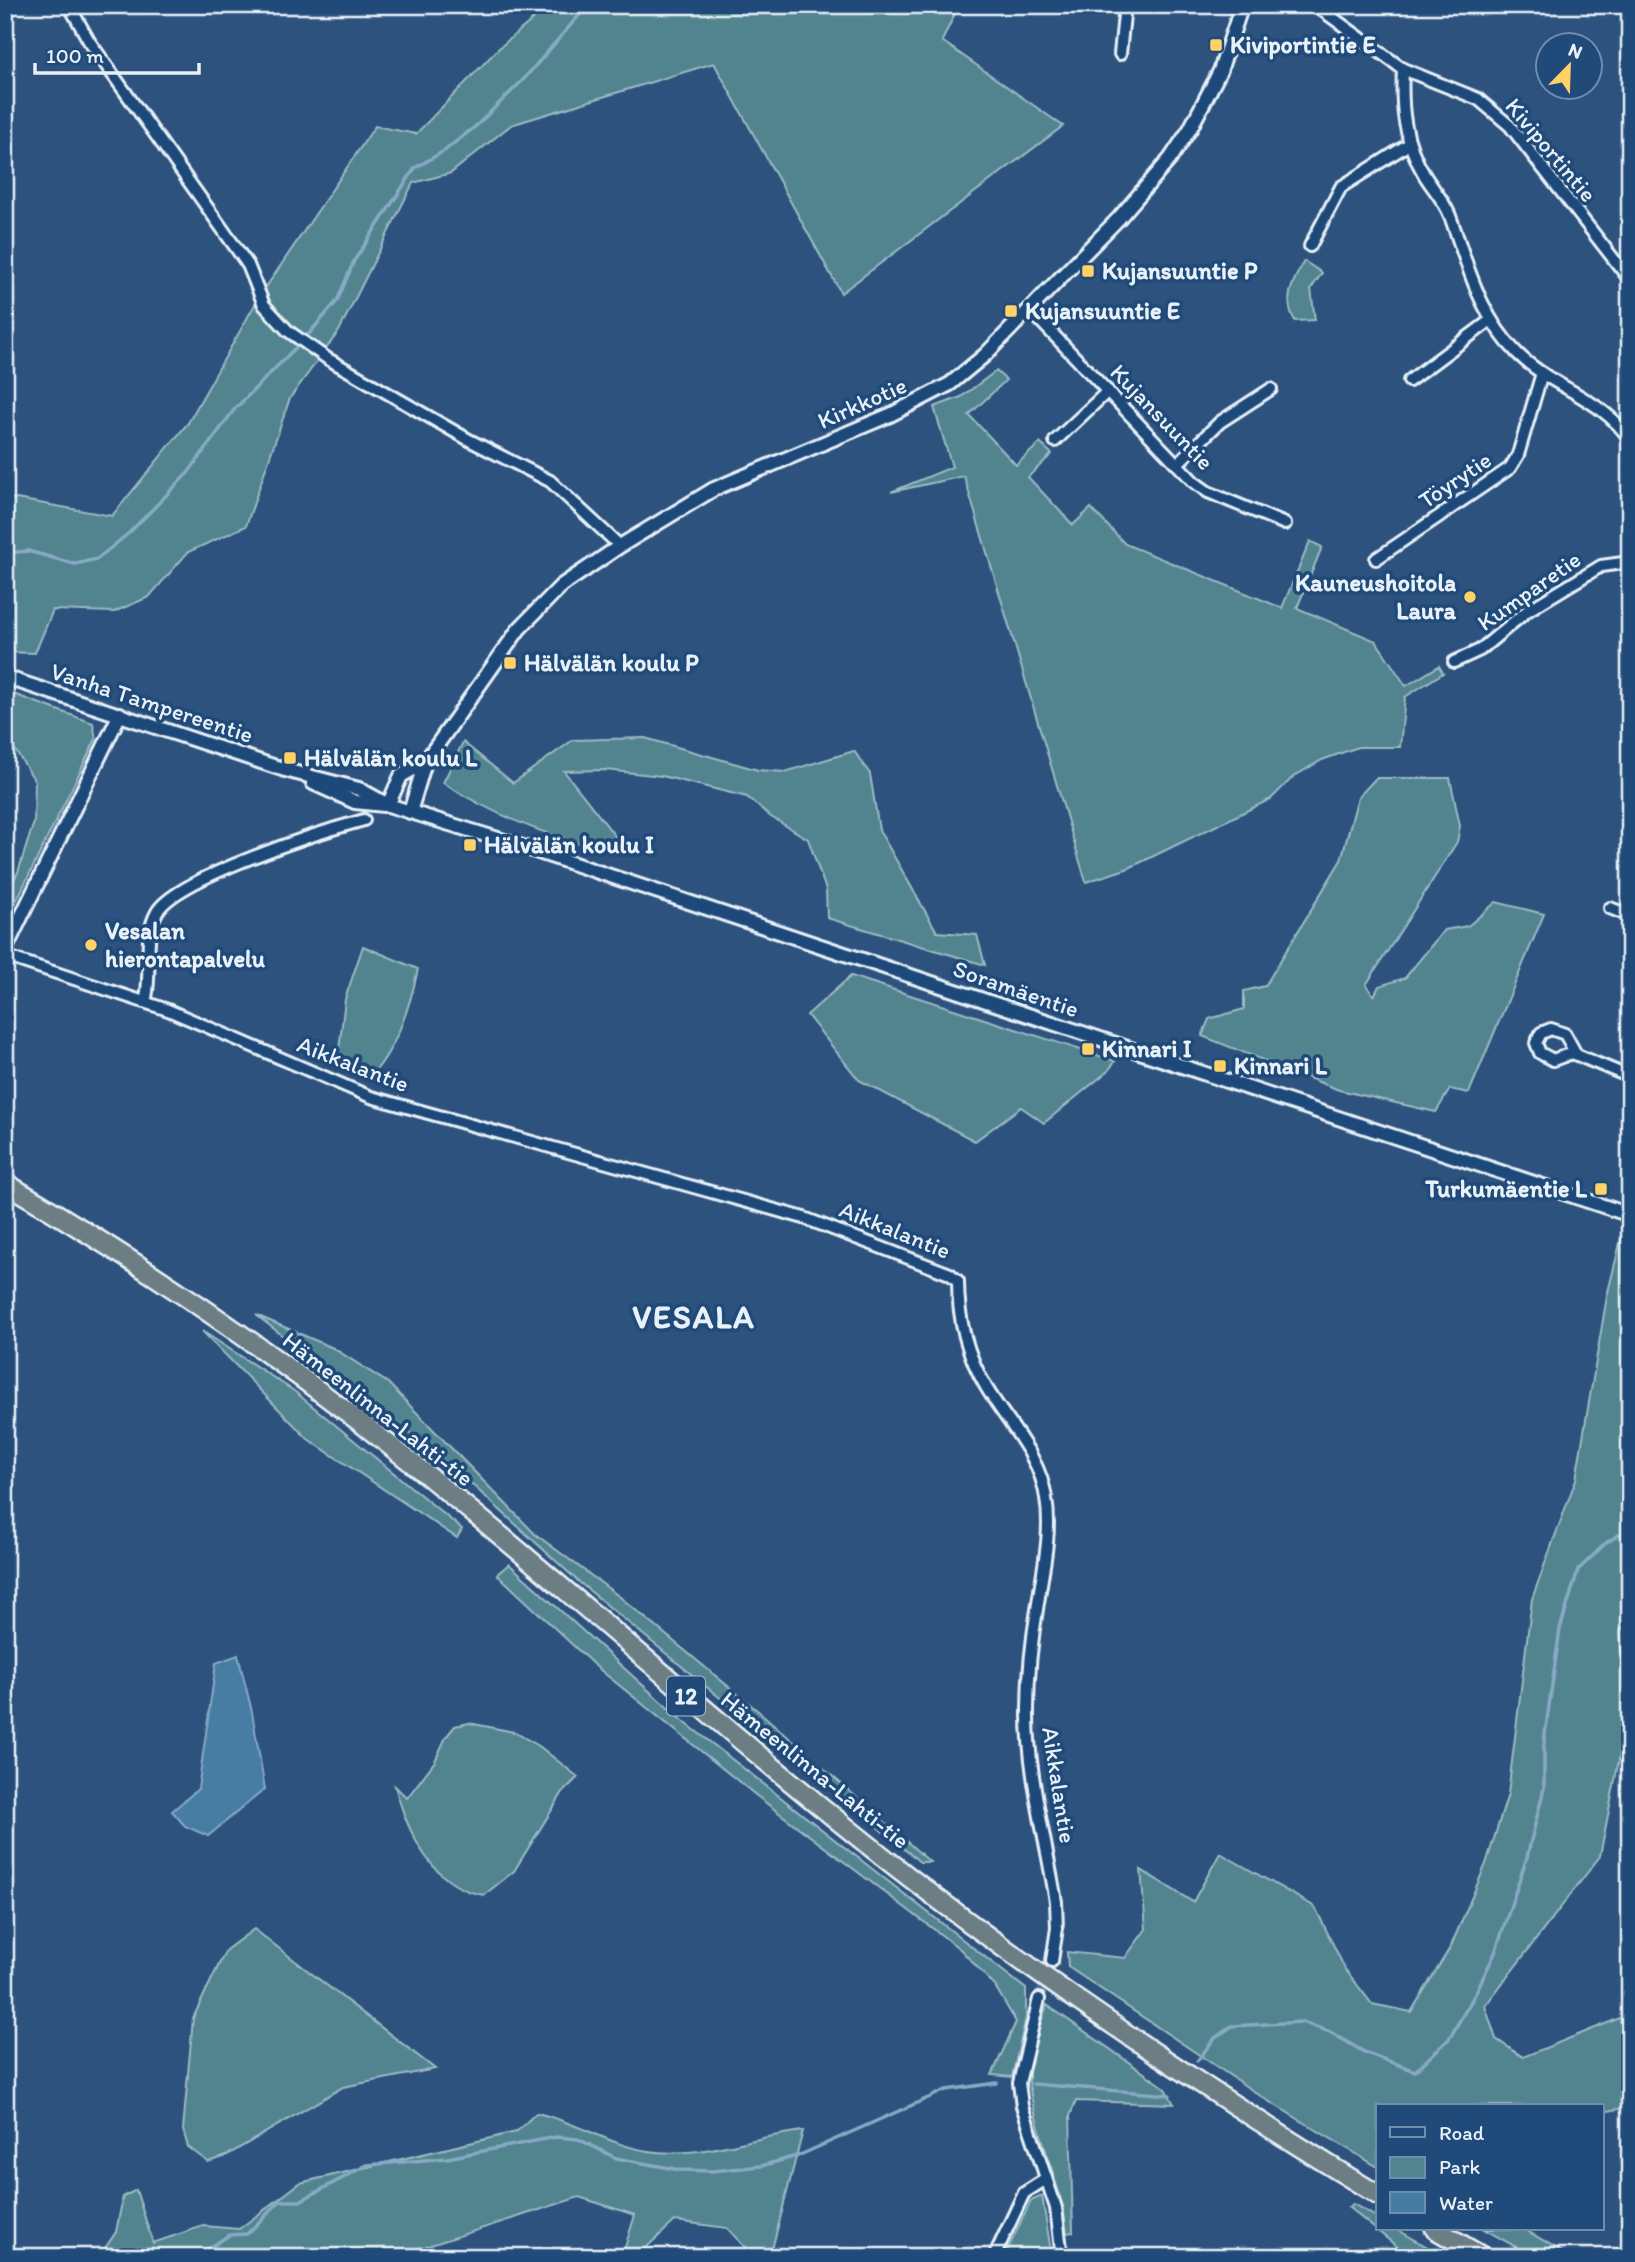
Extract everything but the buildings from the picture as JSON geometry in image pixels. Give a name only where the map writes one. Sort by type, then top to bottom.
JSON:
[{"type":"highway","name":"Hämeenlinna-Lahti-tie","points":[[5,1183],[147,1270],[349,1414],[759,1756],[1016,1958],[1199,2083],[1376,2194]]},
{"type":"highway","points":[[1437,2230],[1483,2257]]},
{"type":"street","points":[[69,5],[89,41],[248,265],[264,304],[288,331],[328,359],[391,393],[471,442],[550,481],[620,546]]},
{"type":"street","points":[[1119,54],[1125,5]]},
{"type":"street","name":"Kirkkotie","points":[[410,812],[425,762],[540,605],[561,586],[713,489],[890,415],[950,384],[985,355],[1119,218],[1170,159],[1211,89],[1242,5]]},
{"type":"street","name":"Kiviportintie","points":[[1315,5],[1403,69],[1478,99],[1510,126],[1630,280]]},
{"type":"street","points":[[1403,69],[1401,105],[1409,144],[1449,213],[1469,275],[1491,320],[1518,353],[1542,373],[1605,410],[1620,424],[1630,440]]},
{"type":"street","points":[[1310,246],[1341,187],[1409,144]]},
{"type":"street","name":"Kujansuuntie","points":[[1029,309],[1208,492],[1285,524]]},
{"type":"street","points":[[1409,381],[1491,320]]},
{"type":"street","name":"Töyrytie","points":[[1376,559],[1510,468],[1518,455],[1542,373]]},
{"type":"street","points":[[1178,463],[1220,422],[1271,389]]},
{"type":"street","points":[[1055,441],[1108,391]]},
{"type":"street","name":"Kumparetie","points":[[1454,662],[1480,650],[1527,611],[1601,566],[1630,562]]},
{"type":"street","name":"Vanha Tampereentie","points":[[5,677],[285,770],[359,789],[388,806]]},
{"type":"street","points":[[5,950],[120,715]]},
{"type":"street","name":"Kirkkotie","points":[[388,806],[401,776],[425,762]]},
{"type":"street","name":"Soramäentie","points":[[388,806],[1629,1213]]},
{"type":"street","points":[[145,1002],[151,928],[156,913],[165,902],[201,881],[290,843],[364,820]]},
{"type":"street","points":[[1610,908],[1630,916]]},
{"type":"street","name":"Aikkalantie","points":[[5,956],[145,1002],[371,1097],[804,1218],[950,1273],[958,1281],[960,1320],[976,1367],[985,1387],[1026,1445],[1037,1467],[1046,1496],[1046,1554],[1034,1632],[1028,1710],[1029,1743],[1056,1902],[1057,1928],[1052,1961]]},
{"type":"street","points":[[1576,1054],[1630,1077]]},
{"type":"street","points":[[1039,1999],[1020,2083],[1022,2106],[1056,2208],[1062,2257]]},
{"type":"street","points":[[994,2257],[1024,2193],[1046,2179]]},
{"type":"green space","points":[[550,5],[959,5],[942,41],[1063,126],[841,293],[714,63],[511,125],[451,173],[413,183],[339,331],[290,398],[246,526],[188,552],[149,597],[114,612],[53,610],[35,653],[5,652],[12,636],[5,627],[5,497],[112,516],[188,423],[258,299],[375,126],[416,134],[499,48]]},
{"type":"green space","points":[[1304,261],[1322,273],[1311,289],[1315,320],[1295,321],[1289,305],[1290,291]]},
{"type":"green space","points":[[996,371],[1006,380],[969,415],[1016,465],[1040,443],[1052,454],[1028,477],[1073,525],[1091,508],[1125,544],[1282,608],[1310,541],[1322,547],[1297,608],[1376,641],[1406,686],[1439,666],[1443,673],[1405,697],[1400,747],[1358,747],[1322,760],[1293,777],[1271,799],[1129,868],[1086,882],[964,476],[891,492],[952,467],[934,407],[961,397]]},
{"type":"green space","points":[[5,691],[93,723],[96,739],[5,924],[5,896],[18,872],[34,822],[35,781],[5,734]]},
{"type":"green space","points":[[645,738],[758,770],[785,772],[854,751],[870,774],[879,830],[937,932],[977,935],[985,965],[827,918],[826,890],[808,839],[771,817],[747,797],[662,776],[605,770],[564,771],[629,854],[580,844],[533,828],[464,796],[443,783],[463,742],[513,783],[573,740]]},
{"type":"green space","points":[[1376,778],[1450,778],[1460,826],[1457,842],[1366,985],[1374,996],[1379,986],[1405,978],[1444,930],[1468,926],[1496,902],[1544,914],[1469,1093],[1450,1089],[1436,1112],[1339,1090],[1202,1036],[1209,1019],[1244,1009],[1244,991],[1265,986],[1341,860],[1358,797]]},
{"type":"green space","points":[[363,946],[418,969],[411,998],[395,1040],[370,1077],[337,1067],[345,999]]},
{"type":"green space","points":[[851,976],[1115,1061],[1108,1071],[1044,1123],[1021,1107],[975,1141],[859,1080],[807,1015]]},
{"type":"green space","points":[[1621,1239],[1630,1241],[1630,1621],[1620,1631],[1626,1724],[1600,1856],[1485,2006],[1496,2039],[1523,2057],[1630,2014],[1630,2107],[1604,2112],[1604,2104],[1376,2104],[1376,2166],[1265,2099],[1068,1967],[1067,1952],[1125,1958],[1146,1929],[1141,1870],[1193,1902],[1220,1853],[1315,1907],[1345,1969],[1372,2004],[1411,2012],[1451,1946],[1486,1864],[1508,1794],[1532,1599],[1576,1479],[1607,1296]]},
{"type":"green space","points":[[256,1315],[333,1348],[388,1383],[535,1534],[620,1597],[763,1715],[930,1862],[920,1862],[579,1582],[456,1470]]},
{"type":"green space","points":[[202,1331],[294,1391],[462,1529],[457,1538],[308,1439]]},
{"type":"green space","points":[[509,1564],[678,1717],[1026,1989],[1026,2018],[1012,2077],[992,2075],[1016,2022],[995,1986],[960,1949],[758,1797],[594,1665],[497,1574]]},
{"type":"green space","points":[[469,1723],[514,1732],[539,1746],[578,1777],[563,1792],[514,1871],[484,1895],[466,1890],[450,1881],[424,1855],[407,1821],[395,1786],[407,1798],[435,1761],[446,1737],[455,1726]]},
{"type":"green space","points":[[254,1929],[435,2069],[343,2087],[224,2157],[208,2162],[188,2147],[183,2130],[193,2018],[226,1950]]},
{"type":"green space","points":[[1047,2005],[1164,2087],[1174,2104],[1076,2101],[1070,2116],[1073,2232],[1067,2233],[1060,2196],[1038,2126],[1029,2079],[1033,2047]]},
{"type":"green space","points":[[536,2113],[634,2148],[668,2153],[707,2150],[803,2131],[770,2257],[754,2257],[727,2228],[675,2221],[636,2257],[622,2257],[635,2215],[579,2197],[394,2257],[99,2257],[116,2232],[123,2197],[136,2190],[153,2243],[203,2226],[239,2229],[300,2183],[516,2132]]},
{"type":"green space","points":[[1042,2196],[1052,2257],[1004,2257],[1031,2201]]},
{"type":"green space","points":[[1353,2204],[1376,2217],[1376,2230],[1348,2207]]},
{"type":"green space","points":[[1377,2230],[1398,2230],[1445,2257],[1410,2257]]},
{"type":"green space","points":[[1486,2230],[1526,2230],[1571,2257],[1534,2257]]},
{"type":"water","points":[[238,1655],[252,1712],[265,1789],[208,1836],[185,1826],[172,1811],[198,1789],[216,1663]]},
{"type":"waterway","points":[[5,553],[28,551],[75,564],[97,559],[129,533],[188,473],[234,410],[308,335],[337,301],[354,261],[415,168],[444,151],[476,126],[523,80],[588,5]]},
{"type":"waterway","points":[[1197,2061],[1215,2038],[1232,2026],[1302,2022],[1330,2032],[1364,2052],[1415,2071],[1449,2039],[1495,1953],[1527,1857],[1544,1788],[1544,1741],[1560,1629],[1578,1570],[1606,1543],[1630,1528]]},
{"type":"waterway","points":[[196,2257],[229,2235],[247,2234],[280,2201],[300,2201],[367,2165],[447,2158],[556,2137],[578,2139],[616,2158],[680,2170],[712,2171],[761,2166],[800,2155],[946,2090],[997,2083]]},
{"type":"waterway","points":[[1033,2084],[1170,2095]]},
{"type":"tunnel","points":[[1039,1999],[1052,1961]]},
{"type":"place","name":"Kiviportintie E","points":[[1216,45]]},
{"type":"place","name":"Kujansuuntie P","points":[[1088,271]]},
{"type":"place","name":"Kujansuuntie E","points":[[1011,311]]},
{"type":"place","name":"Kauneushoitola Laura","points":[[1470,597]]},
{"type":"place","name":"Hälvälän koulu P","points":[[510,663]]},
{"type":"place","name":"Hälvälän koulu L","points":[[290,758]]},
{"type":"place","name":"Hälvälän koulu I","points":[[470,845]]},
{"type":"place","name":"Vesalan hierontapalvelu","points":[[91,945]]},
{"type":"place","name":"Kinnari I","points":[[1088,1049]]},
{"type":"place","name":"Kinnari L","points":[[1220,1066]]},
{"type":"place","name":"Turkumäentie L","points":[[1601,1189]]},
{"type":"district","name":"VESALA","points":[[694,1317]]}]
